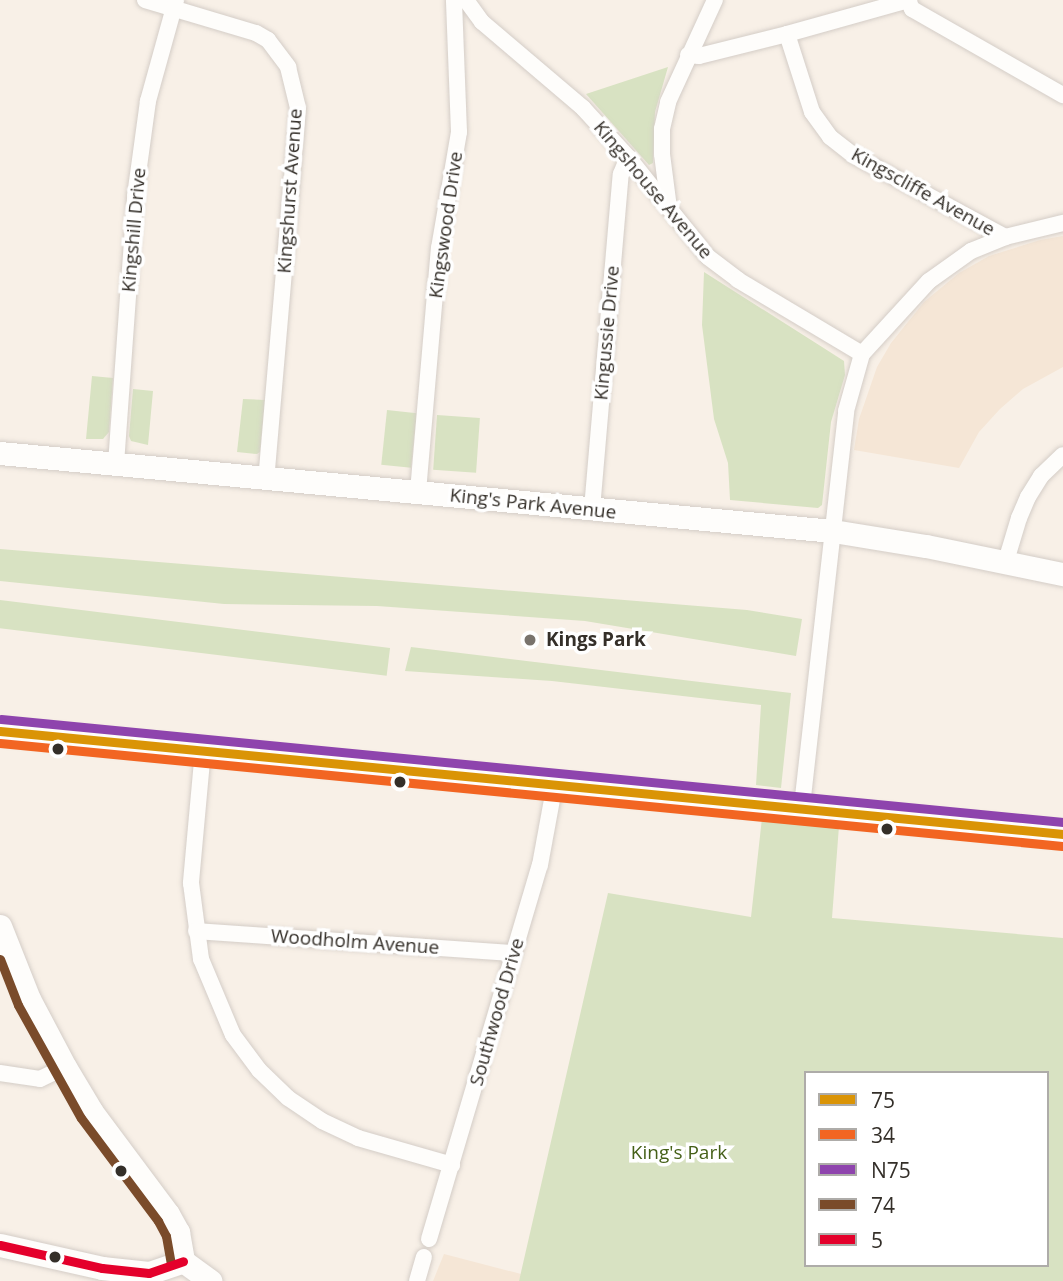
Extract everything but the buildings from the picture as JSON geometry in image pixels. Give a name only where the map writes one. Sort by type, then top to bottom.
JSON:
[{"type":"main road","name":"King's Park Avenue","points":[[0,453],[833,531],[1006,561],[1063,575]]},
{"type":"main road","points":[[0,731],[802,806],[1063,834]]},
{"type":"main road","points":[[0,926],[29,999],[65,1067],[92,1112],[169,1214],[177,1231],[183,1261],[211,1281]]},
{"type":"main road","points":[[0,1245],[100,1274],[149,1273],[183,1261]]},
{"type":"street","name":"Kingshurst Avenue","points":[[145,0],[175,4],[268,40],[288,67],[298,108],[266,479]]},
{"type":"street","name":"Kingswood Drive","points":[[418,492],[439,248],[459,132],[454,0]]},
{"type":"street","name":"Kingshouse Avenue","points":[[466,0],[482,22],[583,108],[628,157],[708,257],[738,280],[862,354]]},
{"type":"street","points":[[669,208],[662,129],[668,103],[715,0]]},
{"type":"street","points":[[688,55],[699,56],[909,0],[912,9],[1063,95]]},
{"type":"street","name":"Kingshill Drive","points":[[116,464],[135,196],[148,102],[175,4]]},
{"type":"street","name":"Kingscliffe Avenue","points":[[787,34],[812,112],[830,136],[853,155],[1005,237]]},
{"type":"street","name":"Kingussie Drive","points":[[592,509],[621,174],[628,157]]},
{"type":"street","points":[[802,806],[846,411],[862,354],[929,281],[971,251],[1005,237],[1063,223]]},
{"type":"street","points":[[1006,561],[1028,497],[1041,476],[1063,455]]},
{"type":"street","points":[[203,750],[191,883],[196,931],[201,958],[233,1035],[259,1070],[288,1098],[322,1121],[358,1138],[452,1165]]},
{"type":"street","name":"Southwood Drive","points":[[429,1239],[540,865],[555,783]]},
{"type":"street","name":"Woodholm Avenue","points":[[196,931],[513,953]]},
{"type":"street","points":[[0,1073],[40,1079],[65,1067]]},
{"type":"street","points":[[417,1281],[424,1257]]},
{"type":"shaded area","points":[[1063,236],[1063,367],[1023,389],[1000,409],[979,432],[959,468],[854,450],[859,419],[877,367],[891,343],[924,302],[959,273],[989,256],[1040,240]]},
{"type":"shaded area","points":[[444,1254],[521,1274],[519,1281],[433,1281]]},
{"type":"green space","points":[[668,67],[655,112],[653,163],[649,165],[586,94]]},
{"type":"green space","points":[[704,272],[844,361],[845,375],[831,422],[822,505],[818,508],[730,500],[728,463],[714,419],[702,325]]},
{"type":"green space","points":[[92,376],[113,378],[109,432],[103,439],[86,439]]},
{"type":"green space","points":[[133,389],[153,391],[148,445],[131,441],[129,436]]},
{"type":"green space","points":[[243,399],[265,400],[260,452],[257,454],[237,452]]},
{"type":"green space","points":[[387,410],[417,413],[411,468],[381,465]]},
{"type":"green space","points":[[437,415],[480,418],[476,473],[433,470]]},
{"type":"green space","points":[[0,549],[747,610],[802,619],[796,656],[585,621],[377,606],[224,604],[0,581]]},
{"type":"green space","points":[[0,600],[390,648],[387,676],[0,628]]},
{"type":"green space","points":[[411,647],[791,693],[781,788],[756,785],[761,705],[552,681],[405,671]]},
{"type":"green space","name":"King's Park","points":[[762,818],[839,826],[832,918],[1063,938],[1063,1281],[519,1281],[608,893],[751,917]]},
{"type":"transit line","name":"N75","points":[[1,719],[1063,822]]},
{"type":"transit line","name":"75","points":[[0,731],[1063,834]]},
{"type":"transit line","name":"34","points":[[0,743],[1062,846]]},
{"type":"transit line","name":"74","points":[[0,959],[18,1005],[81,1118],[158,1221],[166,1236],[171,1263]]},
{"type":"transit line","name":"5","points":[[0,1245],[102,1268],[149,1273],[183,1261]]},
{"type":"place","name":"Kings Park","points":[[530,640]]}]
